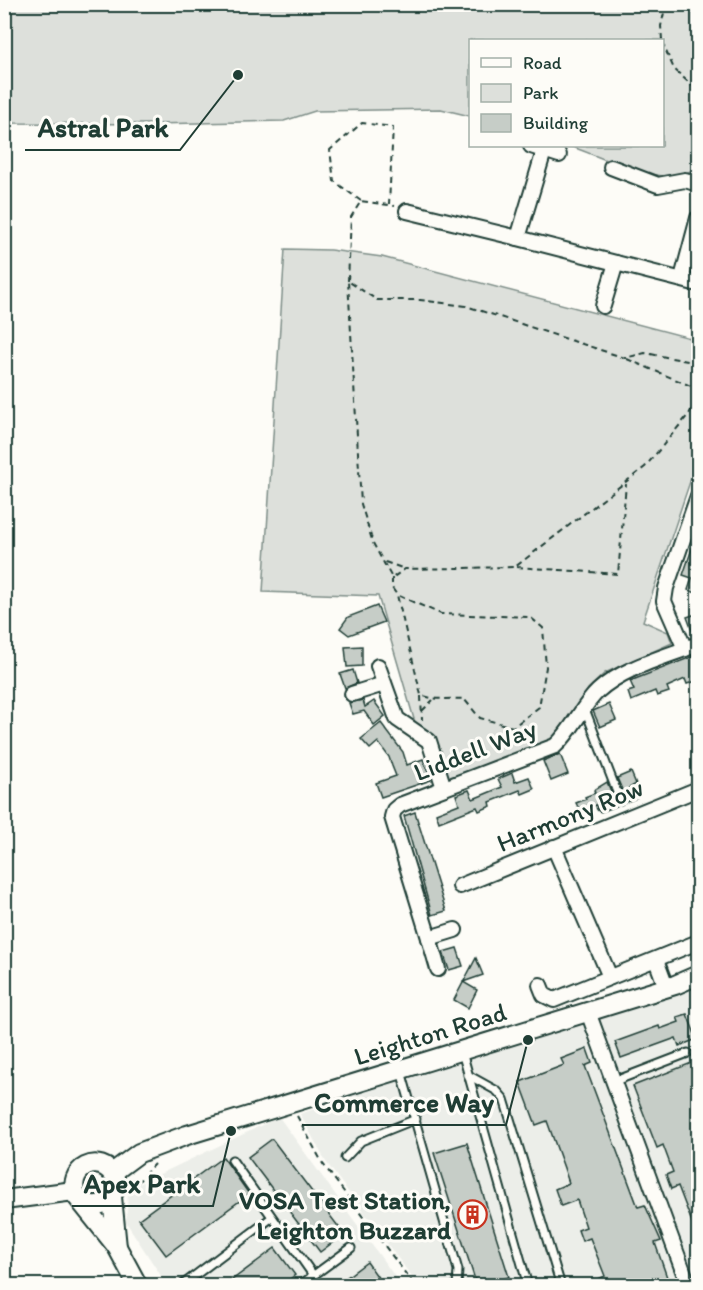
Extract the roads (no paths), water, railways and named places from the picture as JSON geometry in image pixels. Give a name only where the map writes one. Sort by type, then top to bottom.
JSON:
[{"type":"street","points":[[518,238],[537,148],[559,155]]},
{"type":"street","points":[[611,166],[658,185],[686,180],[699,184]]},
{"type":"street","points":[[407,211],[699,284]]},
{"type":"street","points":[[682,279],[699,218]]},
{"type":"street","points":[[603,306],[616,263]]},
{"type":"street","points":[[692,646],[664,601],[666,588],[699,496]]},
{"type":"street","name":"Liddell Way","points":[[429,938],[392,817],[394,810],[400,805],[555,746],[568,735],[597,692],[616,678],[692,646]]},
{"type":"street","points":[[378,666],[397,719],[429,741],[444,788]]},
{"type":"street","points":[[352,694],[384,684]]},
{"type":"street","name":"Harmony Row","points":[[460,885],[699,789]]},
{"type":"street","points":[[554,847],[610,977]]},
{"type":"street","points":[[438,969],[429,938],[455,930]]},
{"type":"street","points":[[540,985],[544,995],[554,1000],[699,942]]},
{"type":"street","points":[[656,960],[666,987]]},
{"type":"street","name":"Leighton Road","points":[[112,1173],[140,1153],[187,1135],[588,1012],[699,975]]},
{"type":"street","points":[[588,1012],[685,1276],[683,1286]]},
{"type":"street","points":[[117,1247],[120,1195],[112,1173],[102,1165],[88,1164],[78,1172],[78,1196],[117,1247],[138,1286]]},
{"type":"street","points":[[4,1200],[78,1196],[95,1206],[120,1195]]},
{"type":"lane","points":[[585,709],[620,800]]},
{"type":"lane","points":[[602,807],[634,794]]},
{"type":"lane","points":[[462,1050],[528,1286]]},
{"type":"lane","points":[[615,1081],[687,1053]]},
{"type":"lane","points":[[401,1070],[458,1270],[458,1286]]},
{"type":"lane","points":[[468,1075],[497,1091],[504,1099],[561,1286]]},
{"type":"lane","points":[[345,1158],[361,1141],[416,1119]]},
{"type":"lane","points":[[232,1160],[271,1218],[314,1275]]},
{"type":"lane","points":[[180,1286],[271,1218]]},
{"type":"lane","points":[[299,1286],[351,1248]]},
{"type":"place","name":"Astral Park","points":[[238,75]]},
{"type":"place","name":"Commerce Way","points":[[528,1040]]},
{"type":"place","name":"Apex Park","points":[[231,1131]]},
{"type":"place","name":"VOSA Test Station, Leighton Buzzard","points":[[472,1215]]}]
